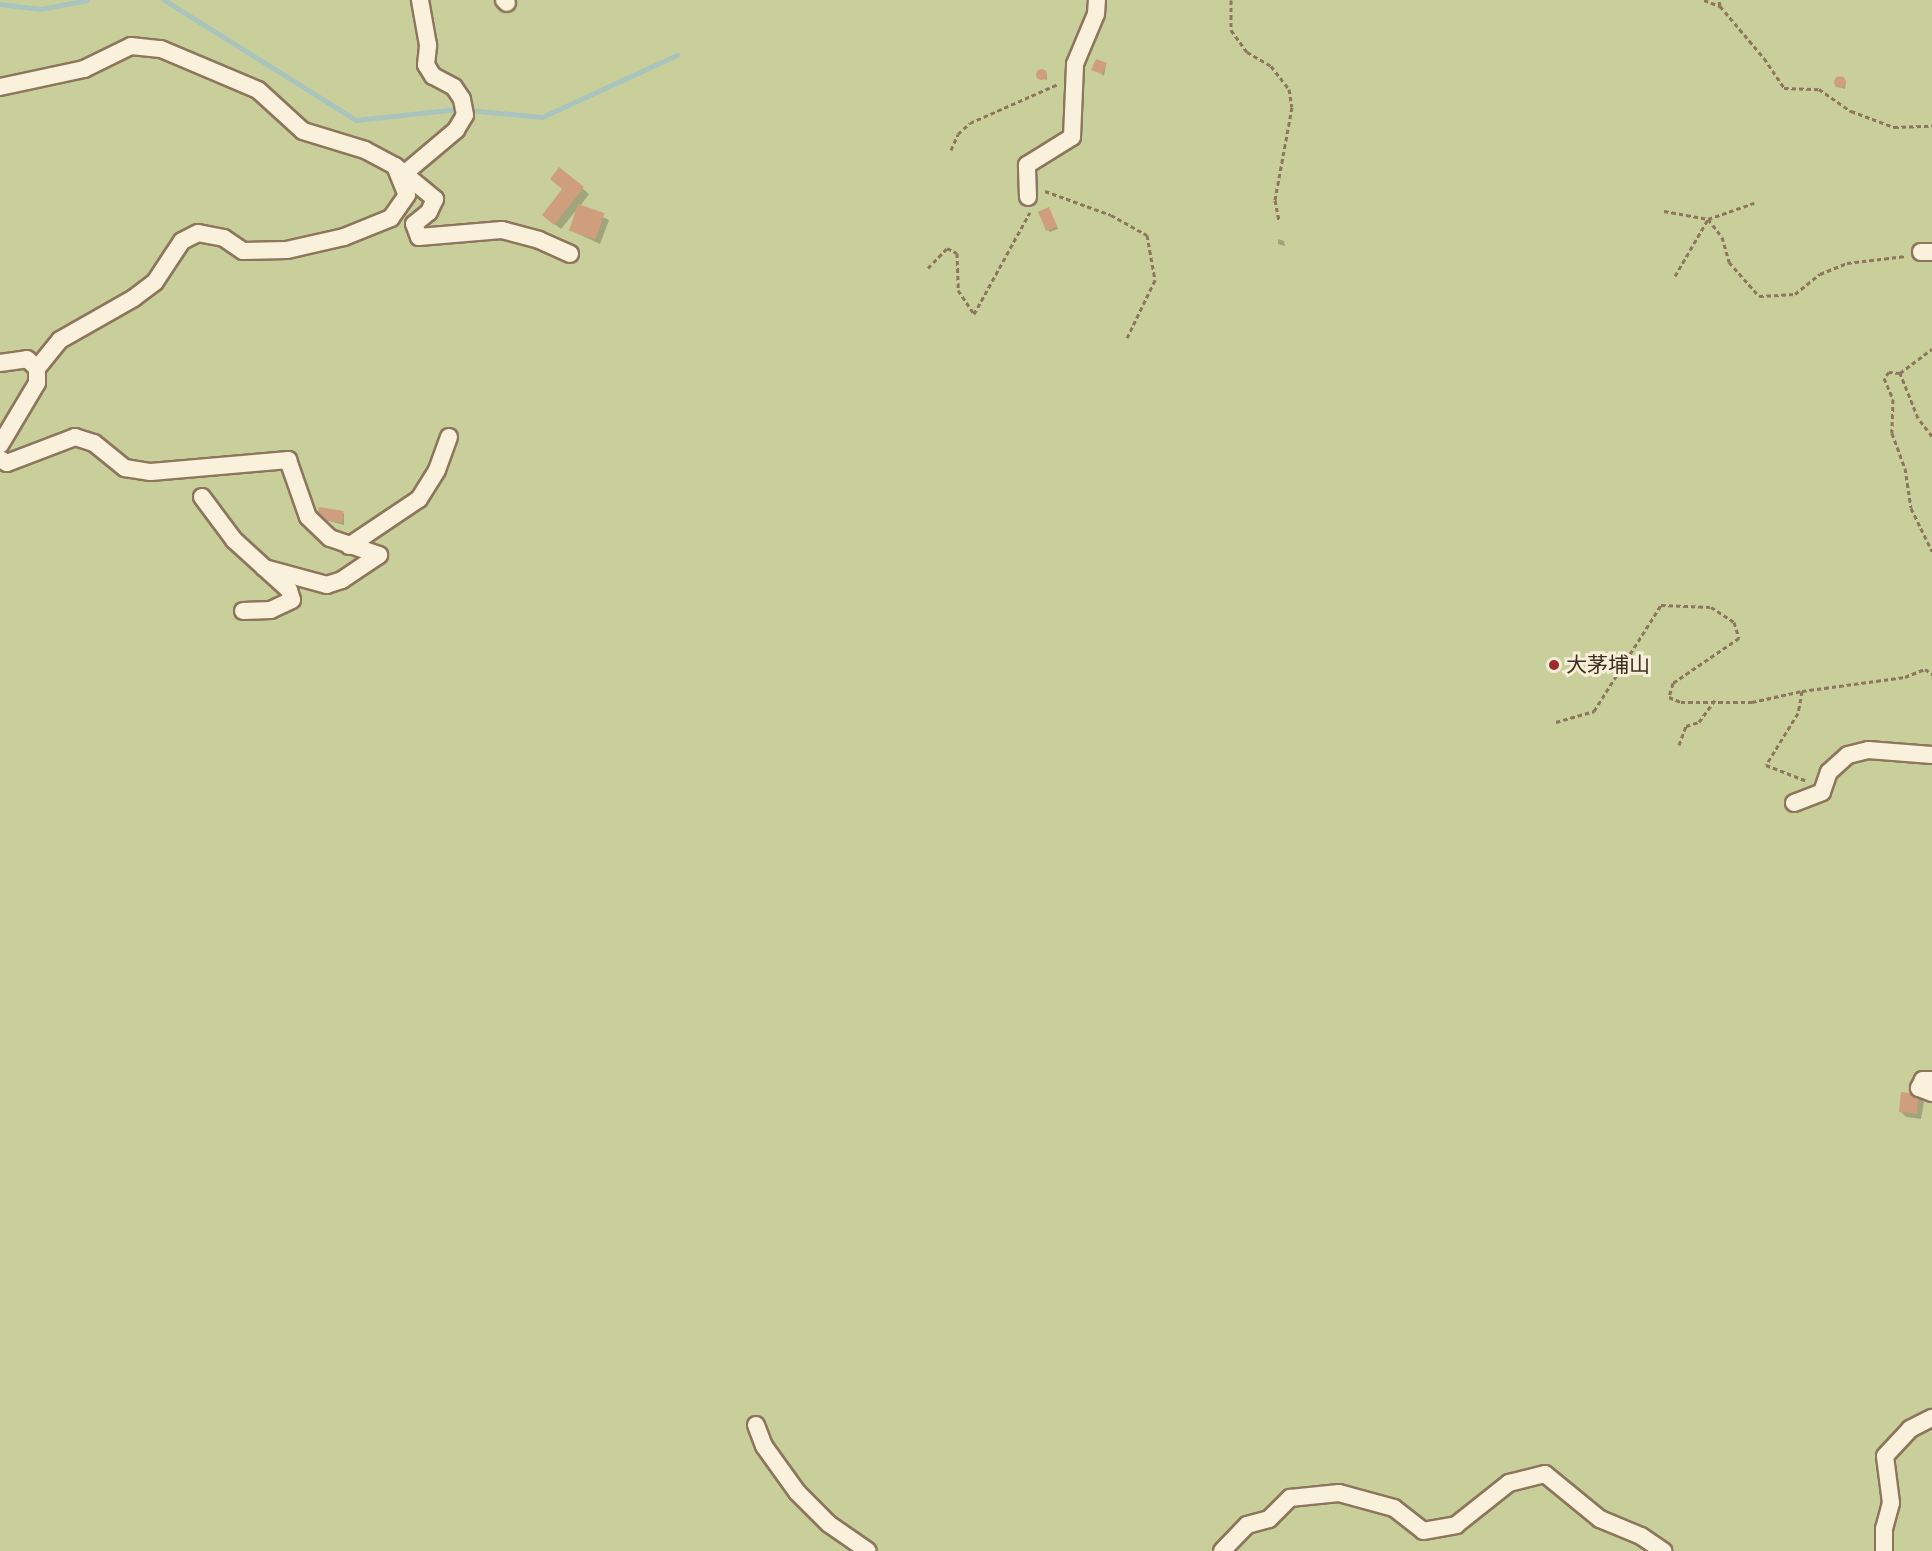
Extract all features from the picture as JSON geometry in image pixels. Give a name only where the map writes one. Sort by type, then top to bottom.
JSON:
[{"type":"street","points":[[400,169],[456,130],[463,107],[454,87],[433,76],[426,65],[428,45],[420,0]]},
{"type":"street","points":[[1028,193],[1027,165],[1072,137],[1075,73],[1084,37],[1096,14],[1097,0]]},
{"type":"street","points":[[0,87],[84,69],[130,46],[160,49],[258,90],[303,131],[364,150],[400,169],[435,199],[429,212],[414,224],[419,237],[502,230],[570,254]]},
{"type":"street","points":[[0,445],[37,383],[37,368],[60,340],[134,298],[155,282],[182,241],[198,233],[224,238],[243,251],[287,250],[344,237],[391,218],[407,195],[400,169]]},
{"type":"street","points":[[0,363],[27,359],[37,368]]},
{"type":"street","points":[[0,459],[7,463],[75,437],[94,442],[126,468],[151,472],[288,460],[308,517],[330,538],[379,555],[342,580],[327,585],[264,568]]},
{"type":"street","points":[[349,546],[418,499],[437,471],[449,437]]},
{"type":"street","points":[[202,497],[234,540],[289,590],[292,600],[271,610],[243,611]]},
{"type":"street","points":[[1794,802],[1822,792],[1828,772],[1848,755],[1868,750],[1932,755]]},
{"type":"street","points":[[1932,1080],[1923,1080],[1919,1088],[1932,1093]]},
{"type":"street","points":[[1884,1551],[1884,1529],[1891,1503],[1886,1456],[1910,1429],[1932,1418]]},
{"type":"street","points":[[756,1425],[764,1446],[797,1492],[829,1524],[868,1551]]},
{"type":"street","points":[[1222,1551],[1247,1525],[1269,1519],[1290,1498],[1339,1493],[1394,1508],[1423,1531],[1456,1525],[1509,1483],[1545,1474],[1600,1519],[1641,1536],[1663,1551]]},
{"type":"path","points":[[1231,0],[1231,30],[1247,52],[1272,66],[1289,89],[1292,108],[1275,200],[1279,220]]},
{"type":"path","points":[[1704,0],[1720,6],[1764,58],[1784,87],[1819,89],[1851,111],[1894,127],[1932,126]]},
{"type":"path","points":[[1719,0],[1720,6]]},
{"type":"path","points":[[951,150],[958,134],[970,123],[1049,90],[1075,73]]},
{"type":"path","points":[[928,268],[947,248],[957,253],[958,290],[974,314],[1030,213],[1028,193],[1068,197],[1130,223],[1147,235],[1155,280],[1127,338]]},
{"type":"path","points":[[1664,211],[1708,219],[1754,203]]},
{"type":"path","points":[[1708,219],[1722,237],[1729,262],[1759,296],[1795,294],[1820,274],[1847,263],[1926,252]]},
{"type":"path","points":[[1675,276],[1708,219]]},
{"type":"path","points":[[1932,349],[1899,373],[1889,372],[1884,378],[1893,399],[1892,433],[1905,468],[1911,508],[1932,551]]},
{"type":"path","points":[[1899,373],[1918,418],[1932,436]]},
{"type":"path","points":[[1556,722],[1594,711],[1661,605],[1711,607],[1734,622],[1739,638],[1673,683],[1669,697],[1681,702],[1716,700],[1752,702],[1802,691],[1905,677],[1925,669],[1932,674]]},
{"type":"path","points":[[1802,691],[1798,713],[1766,765],[1775,771],[1797,774],[1822,792]]},
{"type":"path","points":[[1679,745],[1686,726],[1699,722],[1716,700]]},
{"type":"green space","points":[[0,0],[1932,0],[1932,1551],[0,1551]]},
{"type":"building","points":[[1096,59],[1107,63],[1102,74],[1091,70]]},
{"type":"building","points":[[1041,68],[1047,74],[1041,80],[1035,74]]},
{"type":"building","points":[[1842,76],[1846,82],[1842,88],[1838,88],[1834,80]]},
{"type":"building","points":[[559,167],[584,187],[554,225],[542,215],[562,189],[550,179]]},
{"type":"building","points":[[578,204],[604,213],[595,240],[569,230]]},
{"type":"building","points":[[1049,207],[1057,226],[1046,231],[1038,212]]},
{"type":"building","points":[[319,507],[344,511],[342,523],[317,519]]},
{"type":"building","points":[[1901,1092],[1919,1094],[1917,1114],[1899,1112]]},
{"type":"waterway","points":[[0,4],[41,9],[87,0]]},
{"type":"waterway","points":[[164,0],[356,120],[457,109],[542,117],[677,55]]},
{"type":"place","name":"大茅埔山","points":[[1554,665]]}]
